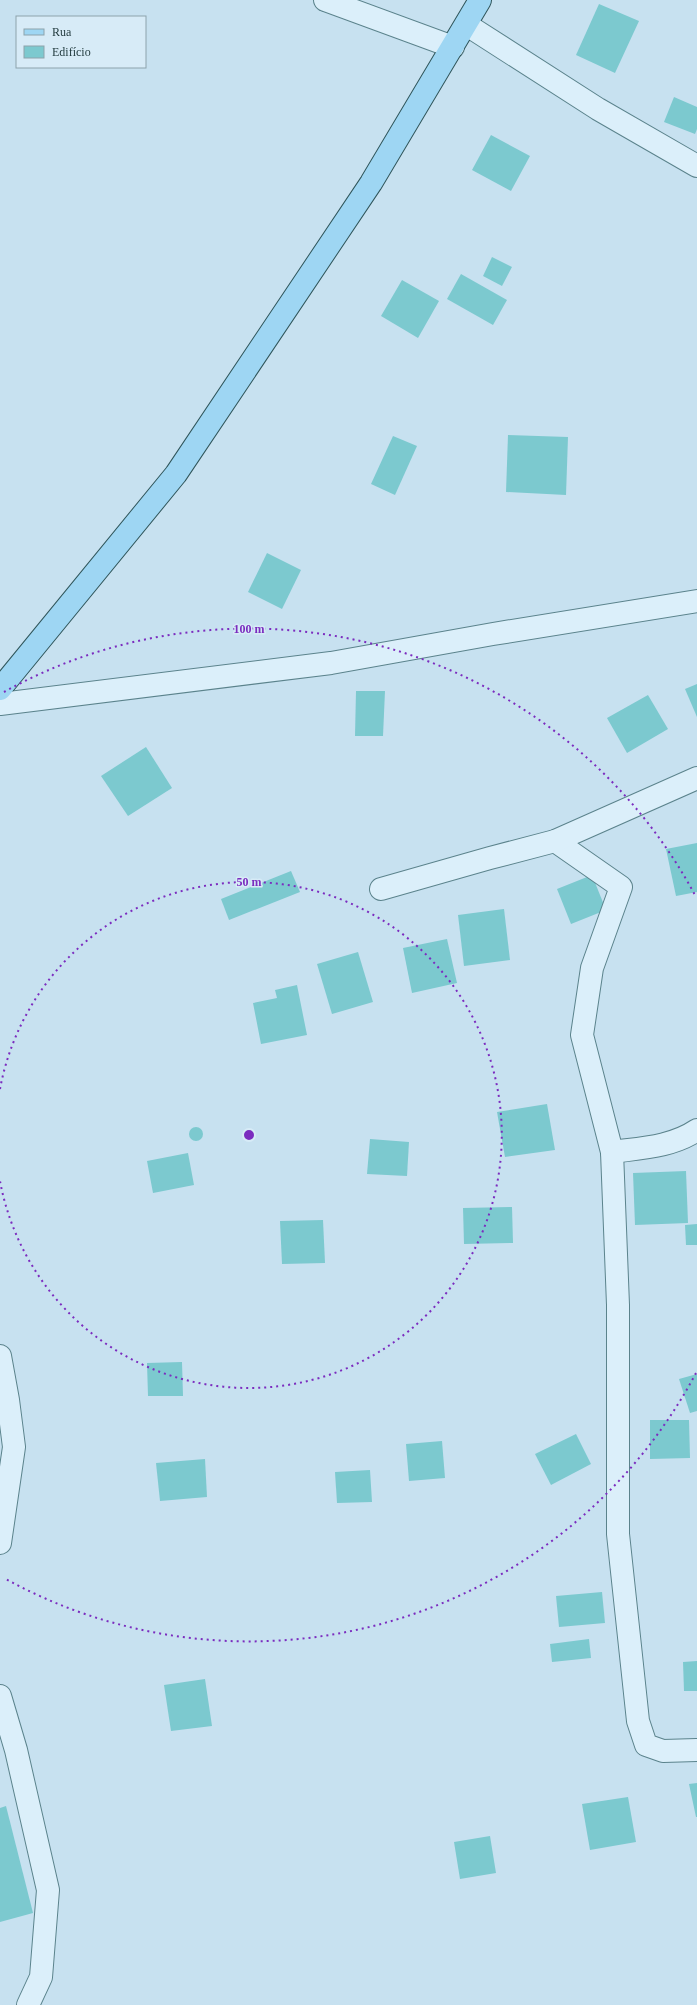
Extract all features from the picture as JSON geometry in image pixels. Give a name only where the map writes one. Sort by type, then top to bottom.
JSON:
[{"type":"main road","points":[[0,689],[176,474],[371,183],[480,0]]},
{"type":"street","points":[[326,0],[453,47]]},
{"type":"street","points":[[466,25],[598,109],[697,166]]},
{"type":"street","points":[[0,704],[331,663],[493,634],[697,601]]},
{"type":"street","points":[[381,889],[555,841],[697,778]]},
{"type":"street","points":[[555,841],[620,887],[592,968],[582,1035],[612,1152],[618,1305],[618,1534],[638,1721],[646,1745],[663,1751],[697,1750]]},
{"type":"street","points":[[612,1152],[664,1145],[688,1137],[697,1130]]},
{"type":"street","points":[[0,1356],[8,1400],[14,1447],[0,1543]]},
{"type":"street","points":[[0,1696],[16,1750],[48,1890],[41,1977],[28,2005]]},
{"type":"building","points":[[599,4],[639,21],[615,73],[576,55]]},
{"type":"building","points":[[674,97],[697,107],[697,129],[695,134],[664,122]]},
{"type":"building","points":[[491,135],[530,156],[511,191],[472,170]]},
{"type":"building","points":[[492,257],[512,267],[502,286],[483,276]]},
{"type":"building","points":[[461,274],[507,300],[493,325],[447,299]]},
{"type":"building","points":[[402,280],[439,301],[418,338],[381,316]]},
{"type":"building","points":[[508,435],[568,437],[566,495],[506,492]]},
{"type":"building","points":[[393,436],[417,446],[395,495],[371,484]]},
{"type":"building","points":[[267,553],[301,570],[282,609],[248,592]]},
{"type":"building","points":[[697,684],[697,717],[685,689]]},
{"type":"building","points":[[356,691],[385,691],[383,736],[355,736]]},
{"type":"building","points":[[648,695],[668,729],[627,753],[607,718]]},
{"type":"building","points":[[146,747],[172,788],[128,816],[101,776]]},
{"type":"building","points":[[697,843],[697,892],[676,896],[666,849]]},
{"type":"building","points":[[291,871],[300,892],[229,920],[221,899]]},
{"type":"building","points":[[592,875],[606,910],[571,924],[557,889]]},
{"type":"building","points":[[504,909],[510,960],[464,966],[458,915]]},
{"type":"building","points":[[447,939],[457,983],[412,993],[403,948]]},
{"type":"building","points":[[358,952],[373,1002],[332,1014],[317,964]]},
{"type":"building","points":[[297,985],[307,1035],[261,1044],[253,1003],[277,998],[275,990]]},
{"type":"building","points":[[547,1104],[555,1150],[505,1157],[497,1112]]},
{"type":"building","points":[[193,1127],[199,1127],[203,1131],[203,1137],[199,1141],[193,1141],[189,1137],[189,1131]]},
{"type":"building","points":[[370,1139],[409,1142],[407,1176],[367,1174]]},
{"type":"building","points":[[188,1153],[194,1185],[153,1193],[147,1161]]},
{"type":"building","points":[[686,1171],[688,1223],[635,1225],[633,1173]]},
{"type":"building","points":[[512,1207],[513,1243],[464,1244],[463,1208]]},
{"type":"building","points":[[323,1220],[325,1263],[282,1264],[280,1221]]},
{"type":"building","points":[[697,1224],[697,1245],[686,1245],[685,1225]]},
{"type":"building","points":[[182,1362],[183,1396],[148,1396],[147,1363]]},
{"type":"building","points":[[697,1374],[697,1411],[690,1413],[679,1379]]},
{"type":"building","points":[[650,1420],[689,1420],[690,1458],[650,1459]]},
{"type":"building","points":[[576,1434],[591,1464],[551,1485],[535,1454]]},
{"type":"building","points":[[442,1441],[445,1478],[409,1481],[406,1444]]},
{"type":"building","points":[[205,1459],[207,1497],[160,1501],[156,1463]]},
{"type":"building","points":[[370,1470],[372,1502],[337,1503],[335,1472]]},
{"type":"building","points":[[602,1592],[605,1623],[559,1627],[556,1596]]},
{"type":"building","points":[[589,1639],[591,1658],[552,1662],[550,1644]]},
{"type":"building","points":[[697,1661],[697,1691],[684,1691],[683,1662]]},
{"type":"building","points":[[205,1679],[212,1726],[171,1731],[164,1685]]},
{"type":"building","points":[[697,1783],[697,1817],[696,1817],[689,1784]]},
{"type":"building","points":[[628,1797],[636,1842],[590,1850],[582,1804]]},
{"type":"building","points":[[6,1806],[33,1913],[0,1922],[0,1808]]},
{"type":"building","points":[[490,1836],[496,1873],[460,1879],[454,1842]]}]
